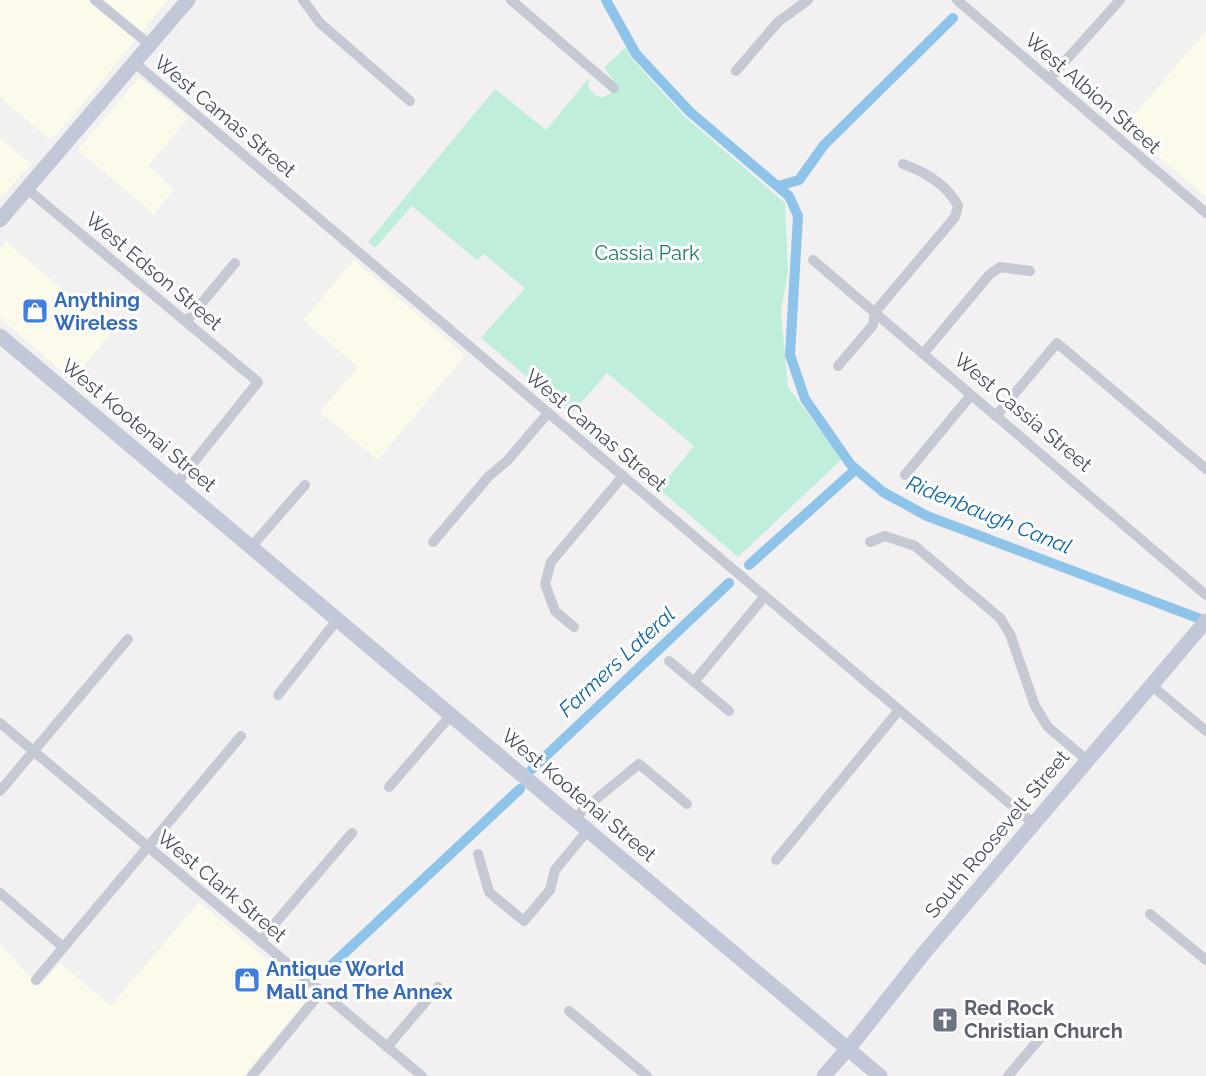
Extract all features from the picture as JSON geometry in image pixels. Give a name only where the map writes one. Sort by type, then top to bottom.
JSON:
[{"type":"street","name":"West Camas Street","points":[[95,0],[150,45]]},
{"type":"street","points":[[0,220],[188,0]]},
{"type":"street","points":[[303,0],[320,22],[410,101]]},
{"type":"street","points":[[511,0],[614,88]]},
{"type":"street","points":[[736,70],[778,22],[808,0]]},
{"type":"street","name":"West Albion Street","points":[[957,0],[1206,213]]},
{"type":"street","points":[[1049,79],[1120,0]]},
{"type":"street","name":"West Camas Street","points":[[135,63],[623,476],[763,599],[1034,824]]},
{"type":"street","points":[[838,366],[873,325],[875,312],[955,217],[958,206],[953,196],[925,172],[903,164]]},
{"type":"street","name":"West Edson Street","points":[[27,189],[258,382],[177,483]]},
{"type":"street","name":"West Cassia Street","points":[[813,260],[1206,595]]},
{"type":"street","points":[[186,322],[235,263]]},
{"type":"street","points":[[923,354],[989,275],[1000,267],[1030,271]]},
{"type":"street","name":"West Kootenai Street","points":[[0,336],[880,1076]]},
{"type":"street","points":[[996,416],[1057,343],[1206,469]]},
{"type":"street","points":[[905,475],[972,395]]},
{"type":"street","points":[[433,542],[489,476],[507,461],[548,413]]},
{"type":"street","points":[[574,627],[555,611],[545,584],[551,562],[623,476]]},
{"type":"street","points":[[251,547],[305,485]]},
{"type":"street","points":[[870,542],[885,536],[915,546],[1000,618],[1010,634],[1035,706],[1048,727],[1087,760]]},
{"type":"street","points":[[694,682],[763,599]]},
{"type":"street","points":[[278,695],[337,620]]},
{"type":"street","name":"South Roosevelt Street","points":[[824,1076],[924,953],[1087,760],[1151,685],[1203,629]]},
{"type":"street","points":[[0,791],[128,639]]},
{"type":"street","points":[[669,661],[729,711]]},
{"type":"street","points":[[1151,685],[1206,731]]},
{"type":"street","points":[[776,860],[899,710]]},
{"type":"street","points":[[389,787],[451,716]]},
{"type":"street","name":"West Clark Street","points":[[0,723],[422,1076]]},
{"type":"street","points":[[36,980],[242,736]]},
{"type":"street","points":[[575,819],[639,764],[687,804]]},
{"type":"street","points":[[478,854],[489,892],[524,921],[550,890],[555,870],[588,830]]},
{"type":"street","points":[[260,941],[352,833]]},
{"type":"street","points":[[0,893],[63,947]]},
{"type":"street","points":[[1150,914],[1206,960]]},
{"type":"street","points":[[387,1047],[438,987]]},
{"type":"street","points":[[252,1076],[321,992]]},
{"type":"street","points":[[569,1011],[648,1076]]},
{"type":"street","points":[[1008,1076],[1042,1036]]},
{"type":"shaded area","points":[[0,0],[168,0],[70,120],[50,140],[0,97]]},
{"type":"shaded area","points":[[1206,31],[1206,197],[1124,127]]},
{"type":"shaded area","points":[[139,77],[188,118],[148,166],[174,189],[154,214],[78,150]]},
{"type":"shaded area","points":[[0,138],[31,164],[0,199]]},
{"type":"shaded area","points":[[6,242],[113,331],[72,380],[0,318],[0,249]]},
{"type":"shaded area","points":[[354,260],[465,355],[378,460],[320,412],[358,367],[303,320]]},
{"type":"shaded area","points":[[199,902],[310,996],[243,1076],[0,1076],[0,944],[39,987],[60,963],[111,1006]]},
{"type":"green space","name":"Cassia Park","points":[[626,47],[632,59],[684,116],[785,203],[788,271],[781,312],[788,387],[842,459],[738,557],[659,489],[694,446],[607,373],[571,414],[481,338],[525,288],[484,254],[477,260],[412,206],[375,248],[368,242],[495,89],[546,130],[589,78],[588,87],[596,96],[605,97],[612,92],[613,79],[604,68]]},
{"type":"waterway","name":"Ridenbaugh Canal","points":[[606,0],[636,54],[690,112],[789,196],[798,216],[790,355],[805,399],[851,465],[883,492],[927,516],[1206,621]]},
{"type":"waterway","points":[[778,186],[799,180],[824,145],[953,18]]},
{"type":"waterway","name":"Farmers Lateral","points":[[749,565],[856,469]]},
{"type":"waterway","name":"Farmers Lateral","points":[[532,769],[729,583]]},
{"type":"waterway","name":"Farmers Lateral","points":[[322,974],[520,789]]},
{"type":"place","name":"Anything Wireless","points":[[35,311]]},
{"type":"place","name":"Antique World Mall and The Annex","points":[[247,980]]},
{"type":"place","name":"Red Rock Christian Church","points":[[945,1020]]}]
